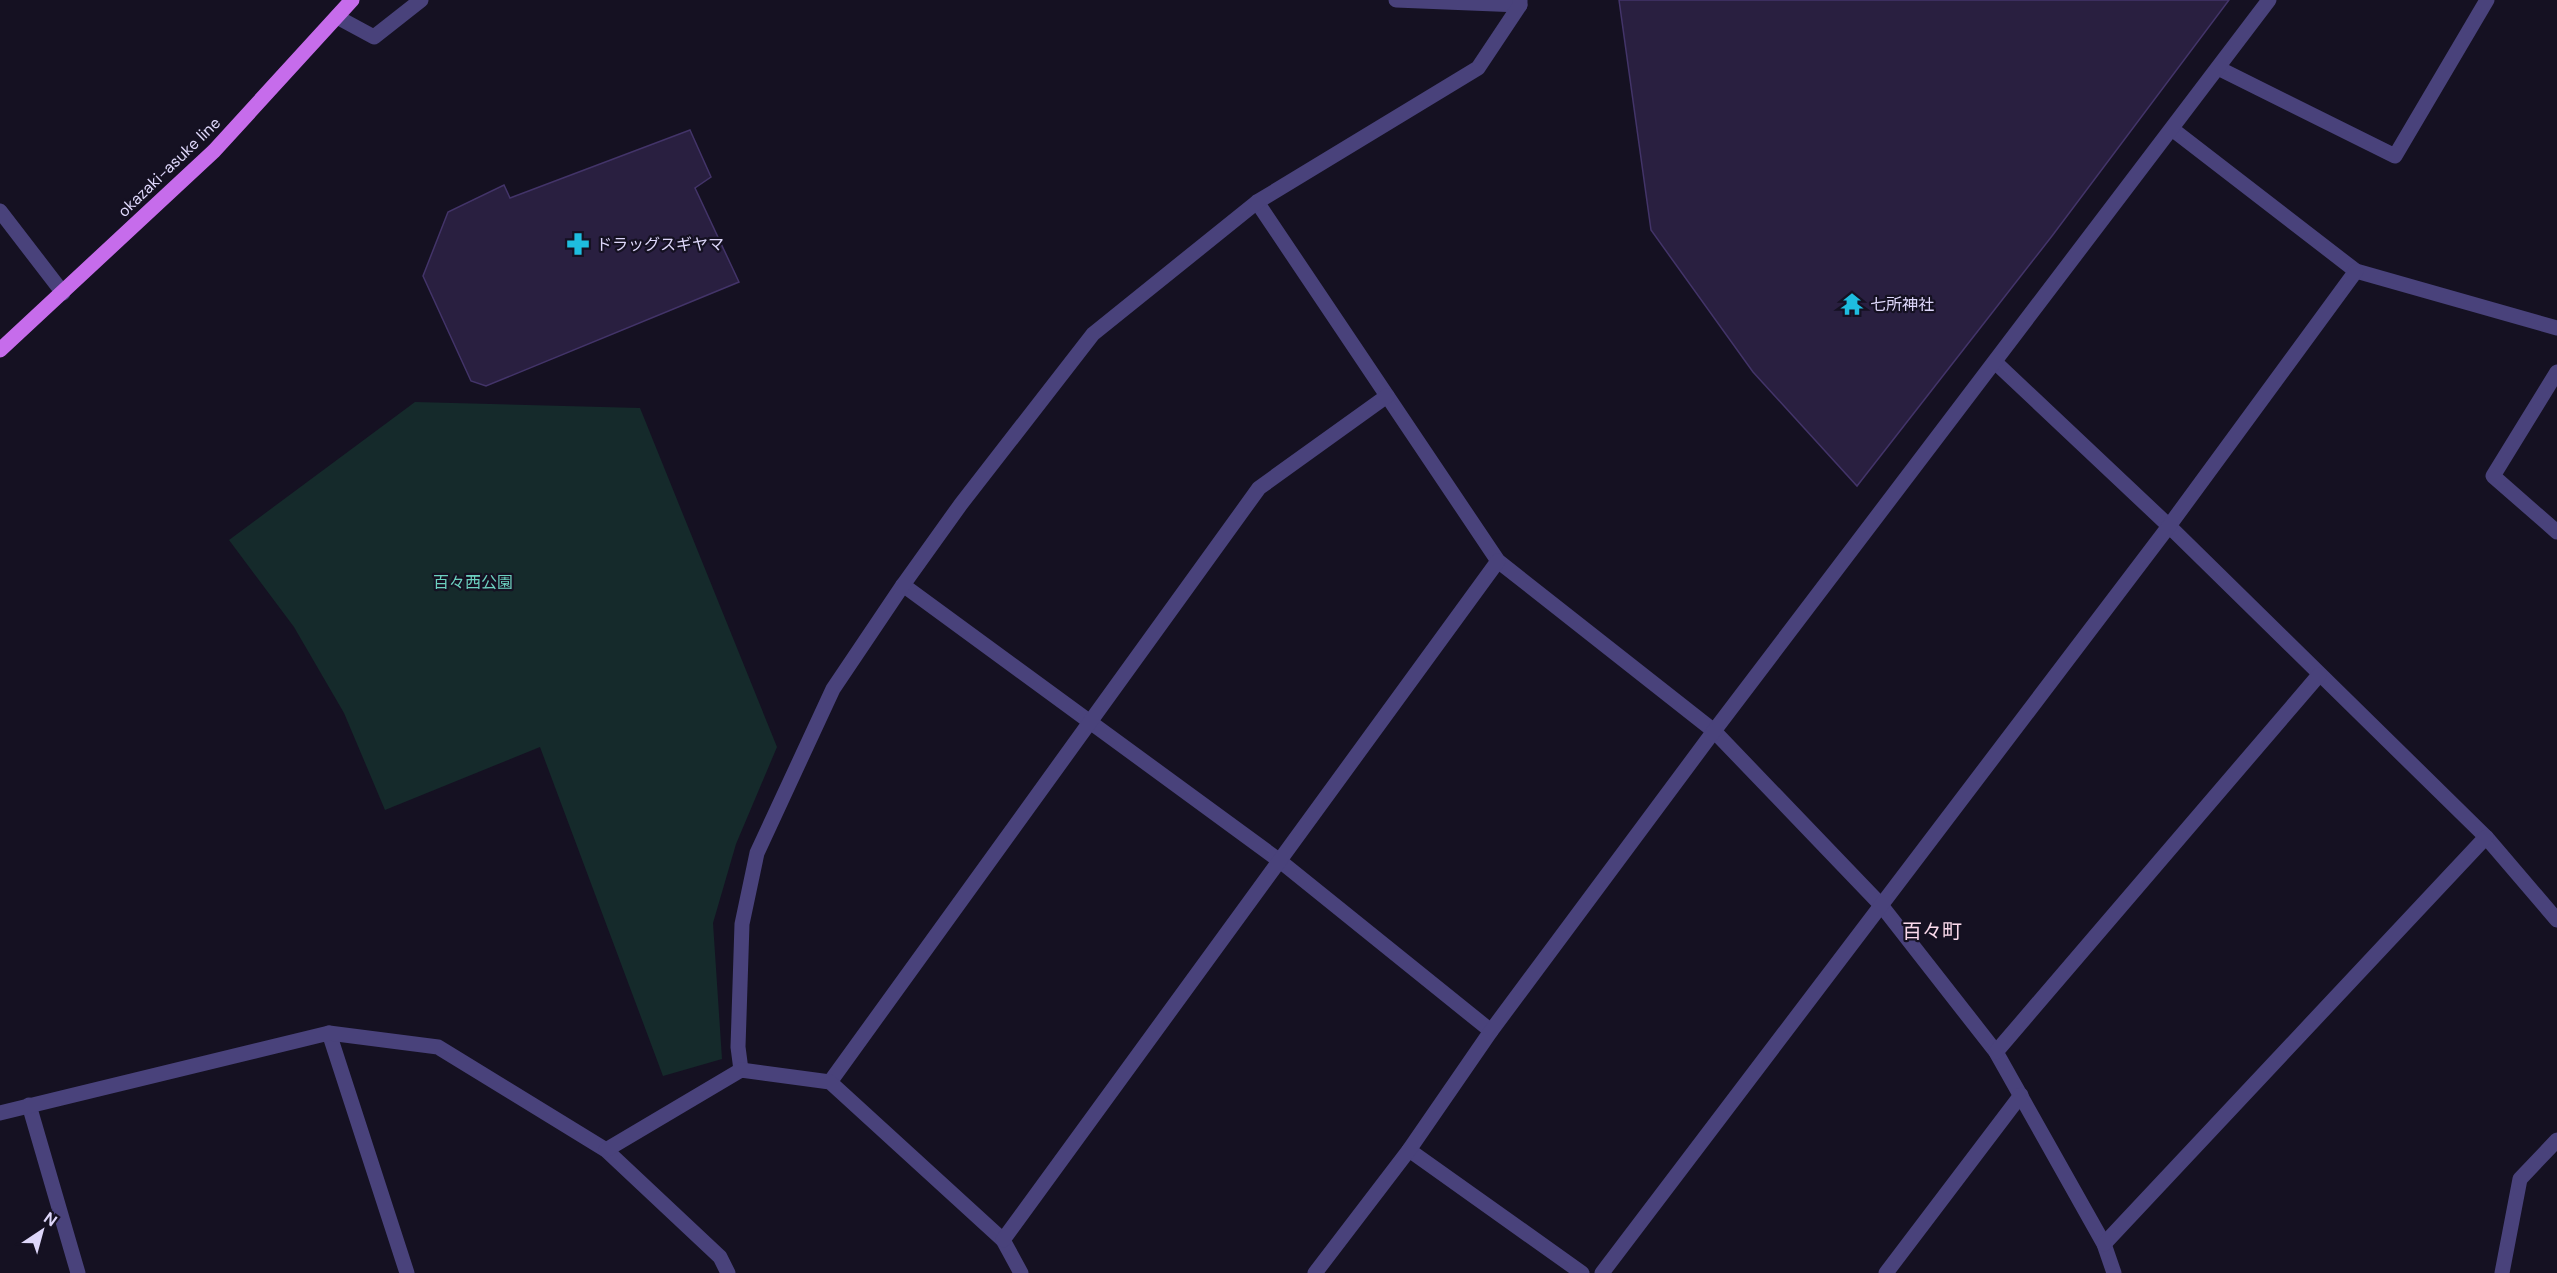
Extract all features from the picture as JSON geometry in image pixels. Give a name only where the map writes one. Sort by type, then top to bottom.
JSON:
[{"type":"main road","name":"okazaki-asuke line","points":[[0,350],[63,294],[214,151],[352,0]]},
{"type":"street","points":[[337,17],[374,37],[420,0]]},
{"type":"street","points":[[1396,0],[1520,3]]},
{"type":"street","points":[[1315,1273],[1409,1150],[1491,1031],[1714,731],[2269,0]]},
{"type":"street","points":[[2218,68],[2395,156],[2487,0]]},
{"type":"street","points":[[741,1070],[738,1047],[742,924],[757,854],[834,689],[903,585],[962,504],[1093,334],[1257,202],[1478,68],[1520,3]]},
{"type":"street","points":[[2172,129],[2356,271],[2557,328]]},
{"type":"street","points":[[1257,202],[1498,561],[1714,731],[1881,905],[1996,1052],[2104,1244],[2114,1273]]},
{"type":"street","points":[[0,211],[63,294]]},
{"type":"street","points":[[1602,1273],[2169,526],[2356,271]]},
{"type":"street","points":[[1995,362],[2169,526],[2486,837],[2557,920]]},
{"type":"street","points":[[2557,372],[2493,476],[2557,532]]},
{"type":"street","points":[[830,1082],[1259,488],[1387,396]]},
{"type":"street","points":[[1003,1240],[1498,561]]},
{"type":"street","points":[[903,585],[1280,861],[1491,1031]]},
{"type":"street","points":[[1996,1052],[2319,675]]},
{"type":"street","points":[[2104,1244],[2486,837]]},
{"type":"street","points":[[329,1033],[407,1273]]},
{"type":"street","points":[[0,1113],[329,1033],[438,1047],[606,1150],[720,1257],[728,1273]]},
{"type":"street","points":[[606,1150],[741,1070],[830,1082],[1003,1240],[1021,1273]]},
{"type":"street","points":[[1886,1273],[2021,1095]]},
{"type":"street","points":[[29,1105],[78,1273]]},
{"type":"street","points":[[2502,1273],[2520,1179],[2557,1140]]},
{"type":"street","points":[[1409,1150],[1582,1273]]},
{"type":"green space","name":"百々西公園","points":[[415,402],[640,408],[777,747],[736,844],[713,923],[722,1059],[663,1076],[540,747],[385,810],[344,713],[294,627],[229,540]]},
{"type":"building","name":"七所神社","points":[[1619,0],[2229,0],[2052,236],[1857,486],[1753,372],[1651,230]]},
{"type":"building","name":"ドラッグスギヤマ","points":[[690,130],[711,177],[695,188],[739,282],[486,386],[471,381],[423,276],[448,212],[504,185],[510,198]]},
{"type":"place","name":"ドラッグスギヤマ","points":[[578,244]]},
{"type":"place","name":"七所神社","points":[[1852,304]]},
{"type":"district","name":"百々町","points":[[1932,931]]}]
